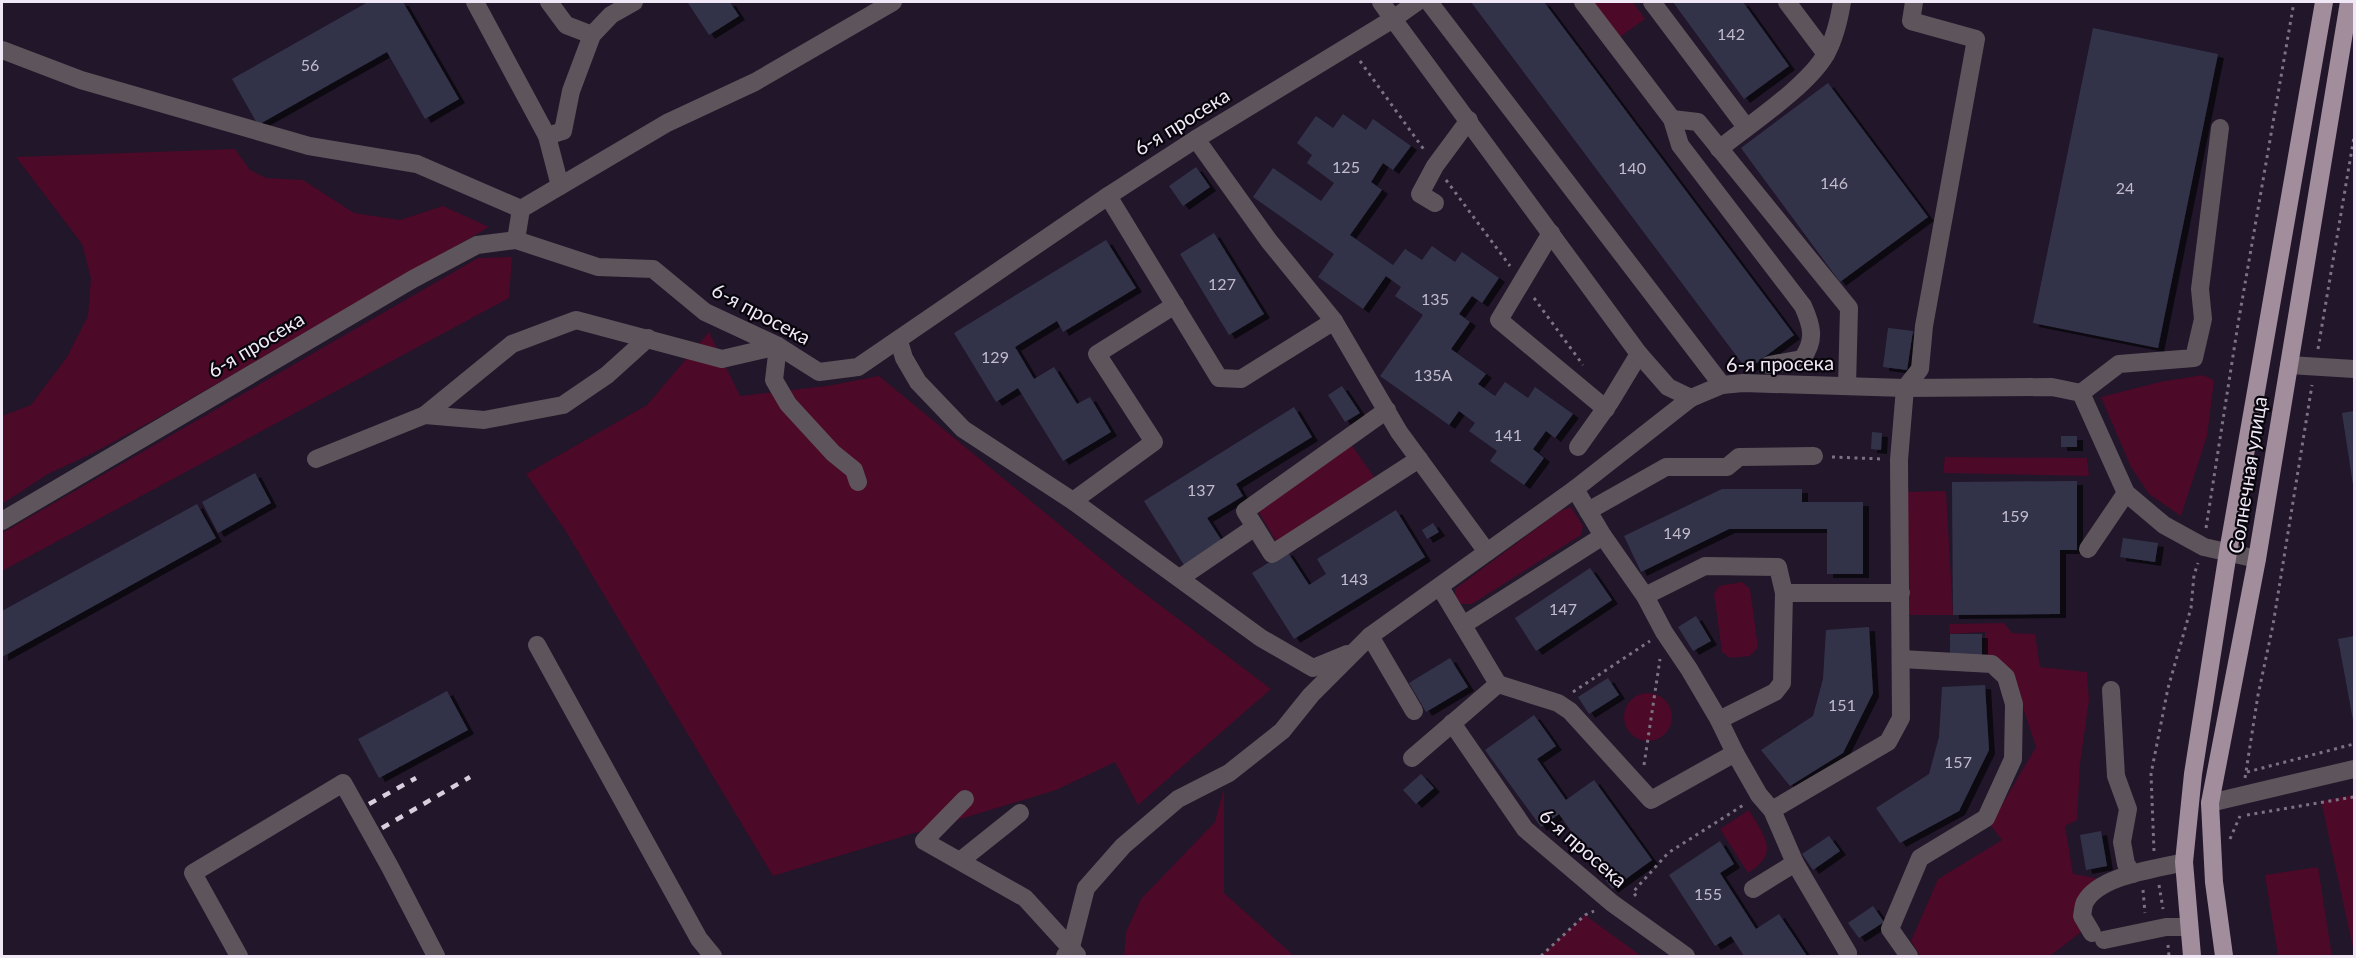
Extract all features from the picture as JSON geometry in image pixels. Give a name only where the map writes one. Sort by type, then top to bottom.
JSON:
[{"type":"main road","name":"Солнечная улица","points":[[2192,957],[2184,862],[2193,774],[2228,552],[2324,2]]},
{"type":"main road","name":"Солнечная улица","points":[[2224,957],[2214,882],[2210,803],[2257,559],[2289,365],[2349,34],[2349,2]]},
{"type":"street","points":[[475,2],[547,136],[560,186]]},
{"type":"street","points":[[549,2],[566,25],[592,35]]},
{"type":"street","points":[[547,136],[563,131],[571,91],[592,35],[611,15],[634,2]]},
{"type":"street","points":[[521,209],[666,123],[755,82],[893,2]]},
{"type":"street","points":[[1381,2],[1639,354],[1668,387],[1691,398]]},
{"type":"street","name":"6-я просека","points":[[2,521],[413,279],[477,245],[516,240],[598,267],[653,269],[705,312],[778,346],[819,372],[858,367],[1108,196],[1418,2]]},
{"type":"street","points":[[1429,2],[1722,385]]},
{"type":"street","points":[[1583,2],[1672,119],[1680,145],[1803,306],[1812,327],[1809,351],[1802,359],[1769,365]]},
{"type":"street","points":[[1652,2],[1746,127]]},
{"type":"street","points":[[1787,2],[1826,54]]},
{"type":"street","points":[[1719,149],[1811,76],[1826,54],[1838,25],[1842,2]]},
{"type":"street","points":[[1772,810],[1888,742],[1901,718],[1899,460],[1905,388],[1920,369],[1924,326],[1976,39],[1911,21],[1914,2]]},
{"type":"street","points":[[2,50],[81,80],[309,146],[417,164],[521,209]]},
{"type":"street","points":[[1672,119],[1698,122],[1849,308],[1847,386]]},
{"type":"street","points":[[1435,203],[1420,194],[1435,166],[1469,120]]},
{"type":"street","points":[[2220,128],[2200,289],[2203,319],[2194,358],[2119,364],[2081,393],[2126,494],[2164,525],[2204,547],[2257,559]]},
{"type":"street","points":[[1196,139],[1269,241],[1334,321],[1399,432],[1487,552]]},
{"type":"street","points":[[1108,196],[1219,378],[1241,379],[1334,321]]},
{"type":"street","points":[[516,240],[521,209]]},
{"type":"street","points":[[1551,233],[1499,320],[1606,409]]},
{"type":"street","points":[[1073,501],[1154,442],[1097,354],[1174,305]]},
{"type":"street","points":[[316,459],[425,415],[512,344],[576,320],[722,359],[778,346],[774,380],[788,404],[833,453],[854,470],[858,482]]},
{"type":"street","points":[[425,415],[484,420],[563,405],[607,375],[648,338]]},
{"type":"street","points":[[899,340],[904,358],[918,382],[963,429],[1073,501],[1261,638],[1313,668],[1351,652]]},
{"type":"street","points":[[1578,447],[1606,409],[1639,354]]},
{"type":"street","points":[[2289,365],[2355,369]]},
{"type":"street","name":"6-я просека","points":[[1351,652],[1575,489],[1691,398],[1722,385],[1905,388],[2052,387],[2081,393]]},
{"type":"street","points":[[1387,410],[1245,511],[1272,554],[1419,459]]},
{"type":"street","points":[[1588,511],[1666,467],[1726,467],[1738,457],[1814,456]]},
{"type":"street","points":[[1575,489],[1603,536],[1645,596],[1664,632],[1719,720],[1735,753],[1760,795],[1772,810],[1796,863],[1848,953]]},
{"type":"street","points":[[2088,549],[2126,494]]},
{"type":"street","points":[[1180,578],[1255,527]]},
{"type":"street","points":[[1463,625],[1603,536]]},
{"type":"street","points":[[1645,596],[1705,566],[1778,567],[1784,593],[1782,684],[1775,692],[1719,720]]},
{"type":"street","points":[[1440,587],[1498,684],[1558,703],[1570,711],[1652,800],[1735,753]]},
{"type":"street","points":[[1784,593],[1901,593]]},
{"type":"street","points":[[1370,636],[1414,711]]},
{"type":"street","points":[[537,645],[699,939],[713,957]]},
{"type":"street","points":[[1071,953],[1086,888],[1123,846],[1178,799],[1229,773],[1282,730],[1351,652]]},
{"type":"street","points":[[1901,659],[1992,663],[2006,677],[2014,704],[2013,759],[1986,818],[1920,858],[1890,929],[1909,957]]},
{"type":"street","points":[[1412,758],[1498,684]]},
{"type":"street","points":[[2111,690],[2116,776],[2128,809],[2122,842],[2126,864],[2144,871]]},
{"type":"street","name":"6-я просека","points":[[1452,723],[1524,829],[1612,903],[1686,957]]},
{"type":"street","points":[[2210,803],[2355,769]]},
{"type":"street","points":[[239,957],[193,873],[343,783],[390,867],[436,957]]},
{"type":"street","points":[[964,799],[924,841],[1025,898],[1071,953]]},
{"type":"street","points":[[960,861],[1020,813]]},
{"type":"street","points":[[2184,862],[2144,871],[2102,885],[2085,901],[2082,916],[2098,936],[2166,927],[2188,927]]},
{"type":"street","points":[[1753,889],[1796,863]]},
{"type":"path","points":[[2146,931],[2144,871],[2154,857],[2151,774],[2168,688],[2191,608],[2194,575],[2204,547],[2238,324],[2294,2]]},
{"type":"path","points":[[1349,45],[1435,166],[1583,365]]},
{"type":"path","points":[[2355,137],[2247,772],[2239,796],[2241,816],[2355,797]]},
{"type":"path","points":[[1814,456],[1899,460]]},
{"type":"path","points":[[1558,703],[1664,632]]},
{"type":"path","points":[[1640,788],[1664,632]]},
{"type":"path","points":[[2247,772],[2355,744]]},
{"type":"path","points":[[1640,902],[1633,892],[1668,853],[1760,795]]},
{"type":"path","points":[[2144,871],[2166,927],[2169,957]]},
{"type":"path","points":[[1541,957],[1585,915],[1612,903]]},
{"type":"shaded area","points":[[1590,2],[1633,2],[1645,19],[1617,39]]},
{"type":"shaded area","points":[[235,149],[250,170],[266,178],[303,180],[354,213],[400,220],[443,206],[489,227],[152,421],[48,474],[2,504],[2,416],[31,405],[67,357],[88,316],[91,278],[82,244],[16,157]]},
{"type":"shaded area","points":[[512,257],[509,298],[2,571],[2,533],[478,258]]},
{"type":"shaded area","points":[[709,332],[740,396],[827,386],[879,376],[1128,581],[1271,689],[1138,805],[1115,762],[1056,790],[773,876],[565,530],[526,474],[647,405]]},
{"type":"shaded area","points":[[2203,375],[2214,380],[2207,436],[2181,516],[2149,494],[2131,467],[2101,397],[2160,382]]},
{"type":"shaded area","points":[[1343,433],[1377,481],[1279,546],[1252,501]]},
{"type":"shaded area","points":[[1945,457],[2087,458],[2089,476],[1943,473]]},
{"type":"shaded area","points":[[1946,491],[1953,615],[1908,615],[1908,492]]},
{"type":"shaded area","points":[[1571,507],[1583,526],[1581,535],[1472,604],[1461,604],[1455,598],[1455,589],[1560,511]]},
{"type":"shaded area","points":[[1742,582],[1750,589],[1758,647],[1750,656],[1730,658],[1722,652],[1714,594],[1719,586]]},
{"type":"shaded area","points":[[2004,623],[2012,633],[2035,634],[2040,667],[2087,672],[2089,700],[2080,763],[2077,820],[2065,826],[2073,874],[2096,878],[2079,898],[2081,932],[2050,956],[1920,956],[1911,941],[1938,879],[2002,840],[1990,825],[2036,747],[2014,680],[1985,658],[1985,632],[1950,634],[1949,624]]},
{"type":"shaded area","points":[[1648,693],[1665,700],[1672,717],[1665,734],[1648,741],[1631,734],[1624,717],[1631,700]]},
{"type":"shaded area","points":[[1224,788],[1224,893],[1294,956],[1124,956],[1126,932],[1141,899],[1215,822]]},
{"type":"shaded area","points":[[2354,795],[2354,948],[2353,948],[2321,801]]},
{"type":"shaded area","points":[[1749,810],[1764,836],[1767,851],[1758,866],[1748,873],[1720,829]]},
{"type":"shaded area","points":[[2318,867],[2332,956],[2278,956],[2265,875]]},
{"type":"shaded area","points":[[1585,915],[1641,956],[1541,956]]},
{"type":"building","points":[[368,2],[403,2],[459,99],[425,119],[387,52],[258,125],[232,79]]},
{"type":"building","points":[[730,2],[739,16],[709,35],[688,3]]},
{"type":"building","points":[[1471,2],[1544,2],[1794,335],[1747,370]]},
{"type":"building","points":[[1673,2],[1743,2],[1789,66],[1744,99]]},
{"type":"building","points":[[2093,28],[2218,54],[2158,348],[2033,323]]},
{"type":"building","points":[[1828,83],[1928,217],[1840,282],[1741,148]]},
{"type":"building","points":[[1343,114],[1366,130],[1373,119],[1411,146],[1393,170],[1383,163],[1371,182],[1382,190],[1350,235],[1393,265],[1405,249],[1422,260],[1432,246],[1455,262],[1462,252],[1499,278],[1482,303],[1472,296],[1459,314],[1470,322],[1451,349],[1486,374],[1478,384],[1495,396],[1505,382],[1528,398],[1535,387],[1573,414],[1555,438],[1546,431],[1533,449],[1544,458],[1524,485],[1490,461],[1497,451],[1469,431],[1475,423],[1459,411],[1449,425],[1380,376],[1423,315],[1395,296],[1401,287],[1386,276],[1363,309],[1318,277],[1334,254],[1253,197],[1273,168],[1321,201],[1334,183],[1307,163],[1312,155],[1297,143],[1316,116],[1333,128]]},
{"type":"building","points":[[1196,167],[1210,187],[1183,206],[1169,186]]},
{"type":"building","points":[[1214,233],[1264,314],[1229,335],[1180,254]]},
{"type":"building","points":[[1106,240],[1136,288],[1063,332],[1057,321],[1015,347],[1034,379],[1054,367],[1077,404],[1090,397],[1111,432],[1063,461],[1018,388],[996,402],[954,333]]},
{"type":"building","points":[[1888,328],[1913,331],[1907,370],[1883,367]]},
{"type":"building","points":[[1342,386],[1360,413],[1345,422],[1328,395]]},
{"type":"building","points":[[1294,407],[1312,437],[1236,484],[1243,496],[1207,518],[1222,541],[1184,565],[1144,501]]},
{"type":"building","points":[[2354,411],[2354,485],[2353,485],[2342,413]]},
{"type":"building","points":[[1872,432],[1882,433],[1881,450],[1871,449]]},
{"type":"building","points":[[2061,436],[2077,436],[2077,447],[2061,447]]},
{"type":"building","points":[[255,473],[271,503],[218,533],[202,502]]},
{"type":"building","points":[[2077,481],[2077,550],[2060,550],[2060,614],[1953,615],[1952,482]]},
{"type":"building","points":[[1722,489],[1802,489],[1802,502],[1863,502],[1863,574],[1827,574],[1827,529],[1729,529],[1641,572],[1624,536]]},
{"type":"building","points":[[197,504],[216,538],[2,657],[2,611]]},
{"type":"building","points":[[1396,510],[1425,557],[1294,639],[1252,573],[1287,551],[1309,585],[1326,574],[1317,559]]},
{"type":"building","points":[[1433,523],[1439,532],[1427,539],[1422,530]]},
{"type":"building","points":[[2123,538],[2158,543],[2155,562],[2120,557]]},
{"type":"building","points":[[1590,568],[1612,600],[1536,651],[1515,618]]},
{"type":"building","points":[[1696,616],[1711,641],[1693,651],[1678,627]]},
{"type":"building","points":[[1869,627],[1873,693],[1843,753],[1790,786],[1761,750],[1813,716],[1823,679],[1826,630]]},
{"type":"building","points":[[1950,634],[1982,634],[1982,655],[1950,655]]},
{"type":"building","points":[[2354,636],[2354,720],[2353,720],[2338,639]]},
{"type":"building","points":[[1450,658],[1468,687],[1426,712],[1409,683]]},
{"type":"building","points":[[1608,678],[1619,695],[1589,714],[1578,697]]},
{"type":"building","points":[[1985,685],[1989,750],[1959,811],[1900,843],[1876,808],[1929,774],[1939,737],[1942,687]]},
{"type":"building","points":[[447,691],[468,730],[379,778],[358,739]]},
{"type":"building","points":[[1534,715],[1556,746],[1537,759],[1566,800],[1594,780],[1652,860],[1612,889],[1559,814],[1541,827],[1485,750]]},
{"type":"building","points":[[1421,774],[1434,788],[1416,804],[1403,790]]},
{"type":"building","points":[[2101,831],[2107,866],[2086,870],[2080,835]]},
{"type":"building","points":[[1829,836],[1840,851],[1813,870],[1802,854]]},
{"type":"building","points":[[1720,841],[1734,864],[1720,873],[1756,929],[1779,914],[1807,956],[1744,956],[1731,936],[1715,946],[1669,875]]},
{"type":"building","points":[[1873,906],[1884,922],[1859,938],[1848,923]]},
{"type":"railway","points":[[382,828],[470,777]]},
{"type":"railway","points":[[369,804],[416,778]]}]
